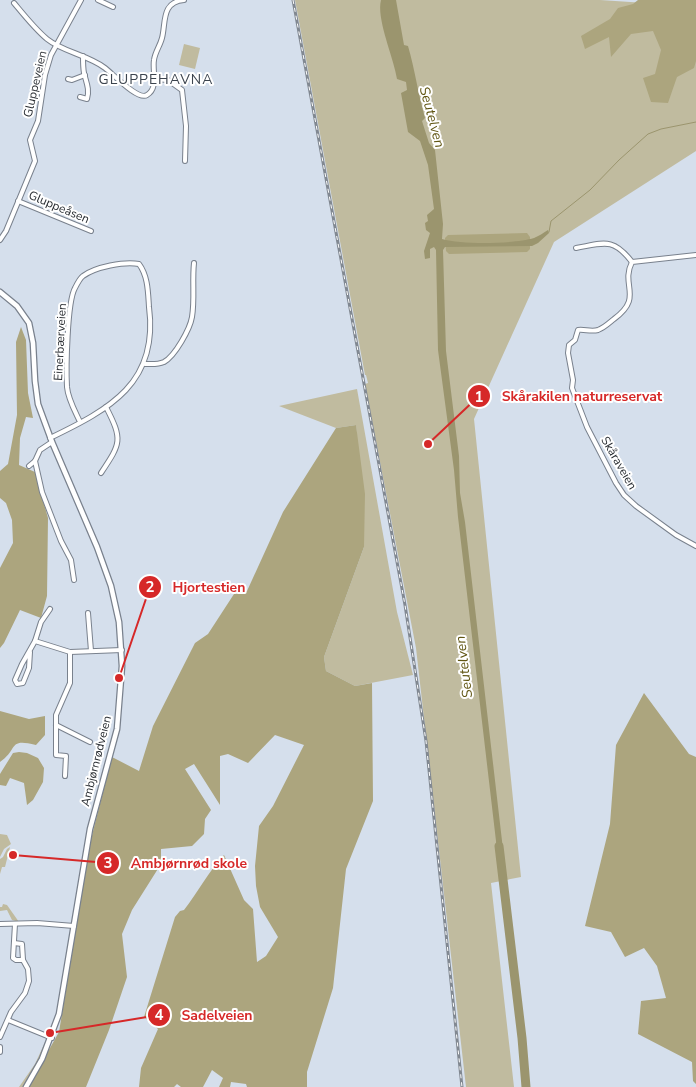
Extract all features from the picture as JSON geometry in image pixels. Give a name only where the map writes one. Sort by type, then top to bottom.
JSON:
[{"type":"street","name":"Gluppeveien","points":[[0,240],[6,231],[35,161],[30,140],[38,122],[45,74],[55,44],[81,0]]},
{"type":"street","points":[[98,0],[113,7]]},
{"type":"street","points":[[55,44],[104,67],[130,89],[141,97],[145,97],[150,94],[153,86],[154,61],[162,39],[164,17],[171,5],[176,1],[184,0]]},
{"type":"street","name":"Gluppeveien","points":[[14,3],[48,40],[55,44]]},
{"type":"street","points":[[80,97],[86,99],[88,97],[83,56]]},
{"type":"street","points":[[68,79],[72,80],[84,75]]},
{"type":"street","points":[[154,79],[168,80],[182,90],[186,126],[184,161]]},
{"type":"street","name":"Gluppeåsen","points":[[18,201],[91,231]]},
{"type":"street","points":[[576,248],[600,244],[616,245],[623,250],[632,262],[696,255]]},
{"type":"street","name":"Einerbærveien","points":[[80,422],[70,401],[67,387],[69,319],[73,290],[82,276],[127,262],[138,264],[145,274],[151,322],[151,335],[145,364]]},
{"type":"street","name":"Skåraveien","points":[[632,262],[629,273],[630,302],[626,309],[598,330],[578,330],[575,340],[569,345],[568,353],[573,380],[572,388],[587,427],[624,495],[657,523],[676,536],[696,546]]},
{"type":"street","points":[[29,466],[35,462],[40,450],[51,440],[106,407],[124,393],[145,364],[165,361],[175,351],[186,333],[192,318],[194,263]]},
{"type":"street","name":"Ambjørnrødveien","points":[[0,292],[17,306],[29,324],[33,343],[37,399],[41,415],[105,566],[116,605],[122,650],[122,683],[117,729],[90,828],[63,998],[52,1038],[26,1087]]},
{"type":"street","points":[[101,473],[118,443],[116,427],[106,407]]},
{"type":"street","points":[[35,462],[42,492],[61,541],[71,560],[74,580]]},
{"type":"street","points":[[30,652],[29,668],[23,683],[17,684],[15,680],[22,664],[35,641],[41,622],[50,609]]},
{"type":"street","points":[[88,613],[91,651]]},
{"type":"street","points":[[35,641],[70,652],[122,650]]},
{"type":"street","points":[[70,652],[70,683],[56,715],[56,754],[66,756],[71,753]]},
{"type":"street","points":[[56,725],[90,742]]},
{"type":"street","points":[[65,776],[66,756]]},
{"type":"street","points":[[0,924],[37,923],[74,926]]},
{"type":"street","points":[[15,924],[14,959],[23,960]]},
{"type":"street","points":[[0,1036],[30,981],[28,969],[23,960],[22,944],[14,943]]},
{"type":"street","points":[[8,1020],[52,1038]]},
{"type":"street","points":[[0,1023],[5,1025]]},
{"type":"street","points":[[0,1047],[0,1052]]},
{"type":"shaded area","points":[[295,0],[600,0],[691,6],[696,21],[696,151],[554,242],[474,419],[521,877],[491,883],[514,1087],[466,1087],[416,648],[365,384],[368,383]]},
{"type":"shaded area","points":[[381,0],[396,0],[404,45],[408,46],[425,118],[422,121],[429,143],[435,150],[443,224],[442,239],[475,243],[501,243],[534,238],[548,230],[549,233],[532,246],[445,247],[443,250],[446,351],[459,456],[460,493],[504,858],[498,858],[454,470],[438,350],[436,250],[434,247],[430,249],[430,258],[425,259],[424,251],[430,233],[426,230],[425,223],[428,221],[427,215],[434,209],[428,165],[420,141],[408,132],[401,93],[407,90],[406,82],[397,79],[383,28],[380,8]]},
{"type":"shaded area","points":[[638,0],[696,0],[696,61],[694,68],[677,77],[668,103],[651,102],[643,78],[655,74],[661,50],[653,31],[631,34],[611,57],[609,37],[585,49],[581,36],[610,19],[618,8],[633,4]]},
{"type":"shaded area","points":[[184,44],[200,48],[195,69],[179,65]]},
{"type":"shaded area","points":[[527,233],[530,237],[530,249],[527,252],[449,254],[446,251],[445,238],[448,235]]},
{"type":"shaded area","points":[[21,327],[26,340],[28,393],[33,418],[26,417],[20,438],[19,465],[35,472],[48,518],[47,596],[41,618],[20,610],[0,648],[0,568],[13,543],[12,520],[6,503],[0,498],[0,471],[8,464],[17,415],[16,342]]},
{"type":"shaded area","points":[[357,389],[397,612],[413,675],[355,686],[326,671],[324,657],[364,547],[356,425],[336,428],[279,406]]},
{"type":"shaded area","points":[[356,425],[365,494],[364,547],[324,657],[326,671],[355,686],[372,683],[373,801],[346,869],[333,988],[307,1072],[307,1087],[247,1087],[246,1084],[231,1082],[230,1087],[219,1087],[223,1078],[212,1070],[203,1087],[181,1087],[177,1084],[174,1087],[139,1087],[141,1068],[158,1029],[144,1017],[175,917],[180,911],[184,910],[224,855],[244,900],[253,909],[257,962],[266,956],[278,937],[260,907],[256,886],[255,866],[259,826],[273,806],[304,745],[275,735],[248,763],[228,754],[220,756],[220,805],[194,764],[185,769],[211,810],[205,819],[204,834],[192,846],[161,849],[161,864],[132,910],[122,934],[127,977],[109,1030],[86,1087],[28,1087],[59,1032],[89,847],[112,757],[139,771],[153,726],[195,643],[208,634],[234,594],[247,591],[283,512],[336,428]]},
{"type":"shaded area","points":[[644,693],[689,754],[696,757],[696,1084],[693,1081],[692,1062],[638,1034],[641,1001],[666,998],[657,966],[644,948],[625,957],[611,932],[585,926],[610,824],[616,745]]},
{"type":"shaded area","points":[[0,711],[29,719],[45,716],[45,735],[36,745],[27,743],[17,744],[0,762]]},
{"type":"shaded area","points":[[19,752],[38,758],[44,768],[43,782],[33,800],[27,805],[24,783],[10,778],[6,786],[0,785],[0,774],[13,753]]},
{"type":"shaded area","points":[[0,834],[7,835],[11,844],[4,849],[0,857]]},
{"type":"shaded area","points":[[10,847],[5,867],[2,867],[0,874],[0,859]]},
{"type":"shaded area","points":[[3,904],[7,905],[19,922],[12,920],[7,910],[0,911],[0,907]]},
{"type":"shaded area","points":[[47,1038],[30,1076],[23,1087],[19,1087],[35,1064]]},
{"type":"waterway","points":[[549,232],[551,221],[590,190],[648,134],[661,129],[696,122]]},
{"type":"waterway","name":"Seutelven","points":[[499,846],[526,1087]]},
{"type":"railway","points":[[293,0],[405,605],[426,741],[462,1087]]},
{"type":"place","name":"Skårakilen naturreservat","points":[[428,444]]},
{"type":"place","name":"Hjortestien","points":[[119,678]]},
{"type":"place","name":"Ambjørnrød skole","points":[[13,855]]},
{"type":"place","name":"Sadelveien","points":[[50,1033]]},
{"type":"district","name":"GLUPPEHAVNA","points":[[156,79]]}]
